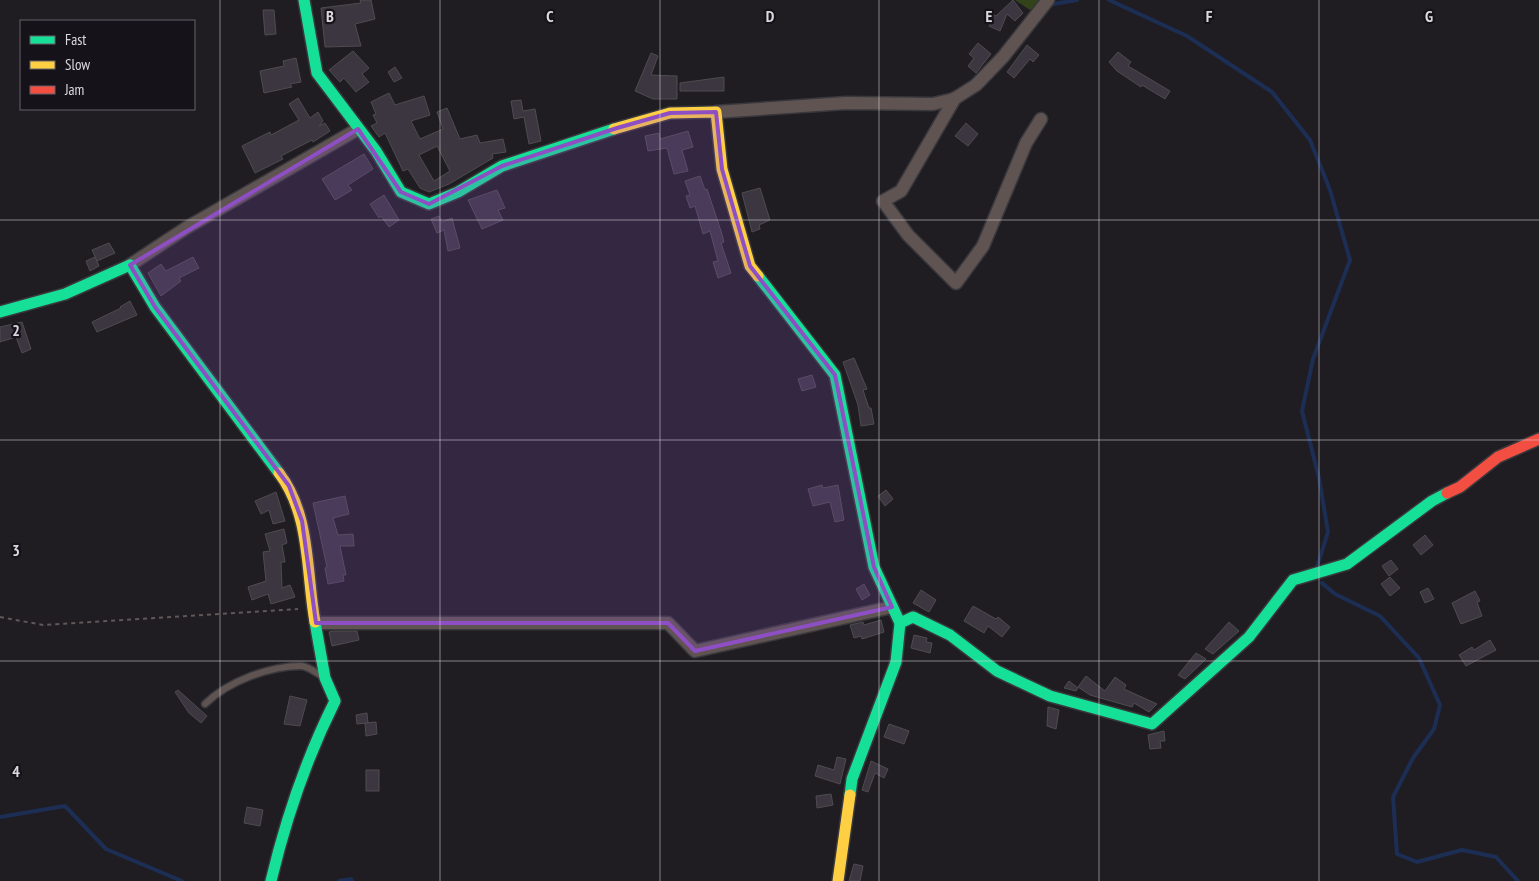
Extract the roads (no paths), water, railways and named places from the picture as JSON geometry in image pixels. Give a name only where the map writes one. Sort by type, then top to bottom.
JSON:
[{"type":"street","points":[[304,0],[317,73],[376,151],[401,192],[429,204],[458,192],[502,166],[670,112],[716,112],[846,103],[933,104],[955,98],[976,85],[1003,57],[1048,0]]},
{"type":"street","points":[[955,98],[901,191],[883,201],[908,235],[956,283],[983,246],[1026,143],[1041,119]]},
{"type":"street","points":[[716,112],[722,169],[750,266],[835,375],[874,567],[900,623],[896,662],[852,779],[838,881]]},
{"type":"street","points":[[0,312],[66,294],[130,265],[186,228],[358,129]]},
{"type":"street","points":[[130,265],[155,307],[289,486],[302,522],[313,608],[325,678],[335,701],[321,727],[286,823],[272,881]]},
{"type":"street","points":[[900,623],[913,617],[928,624],[950,636],[998,671],[1050,696],[1152,724],[1249,637],[1293,580],[1347,564],[1432,501],[1460,487],[1498,457],[1539,439]]},
{"type":"street","points":[[316,623],[668,623],[696,651],[892,607]]},
{"type":"lane","points":[[205,704],[213,696],[253,674],[303,666],[325,678]]},
{"type":"waterway","points":[[1053,4],[1077,0]]},
{"type":"waterway","points":[[1109,0],[1187,36],[1272,92],[1310,140],[1330,190],[1350,260],[1313,359],[1302,411],[1319,478],[1328,532],[1317,567]]},
{"type":"waterway","points":[[1322,583],[1335,594],[1380,616],[1419,658],[1440,705],[1434,729],[1413,758],[1393,797],[1397,854],[1417,862],[1462,850],[1496,857],[1518,881]]},
{"type":"waterway","points":[[0,817],[65,806],[106,849],[182,881]]},
{"type":"waterway","points":[[339,881],[351,879],[352,881]]}]
